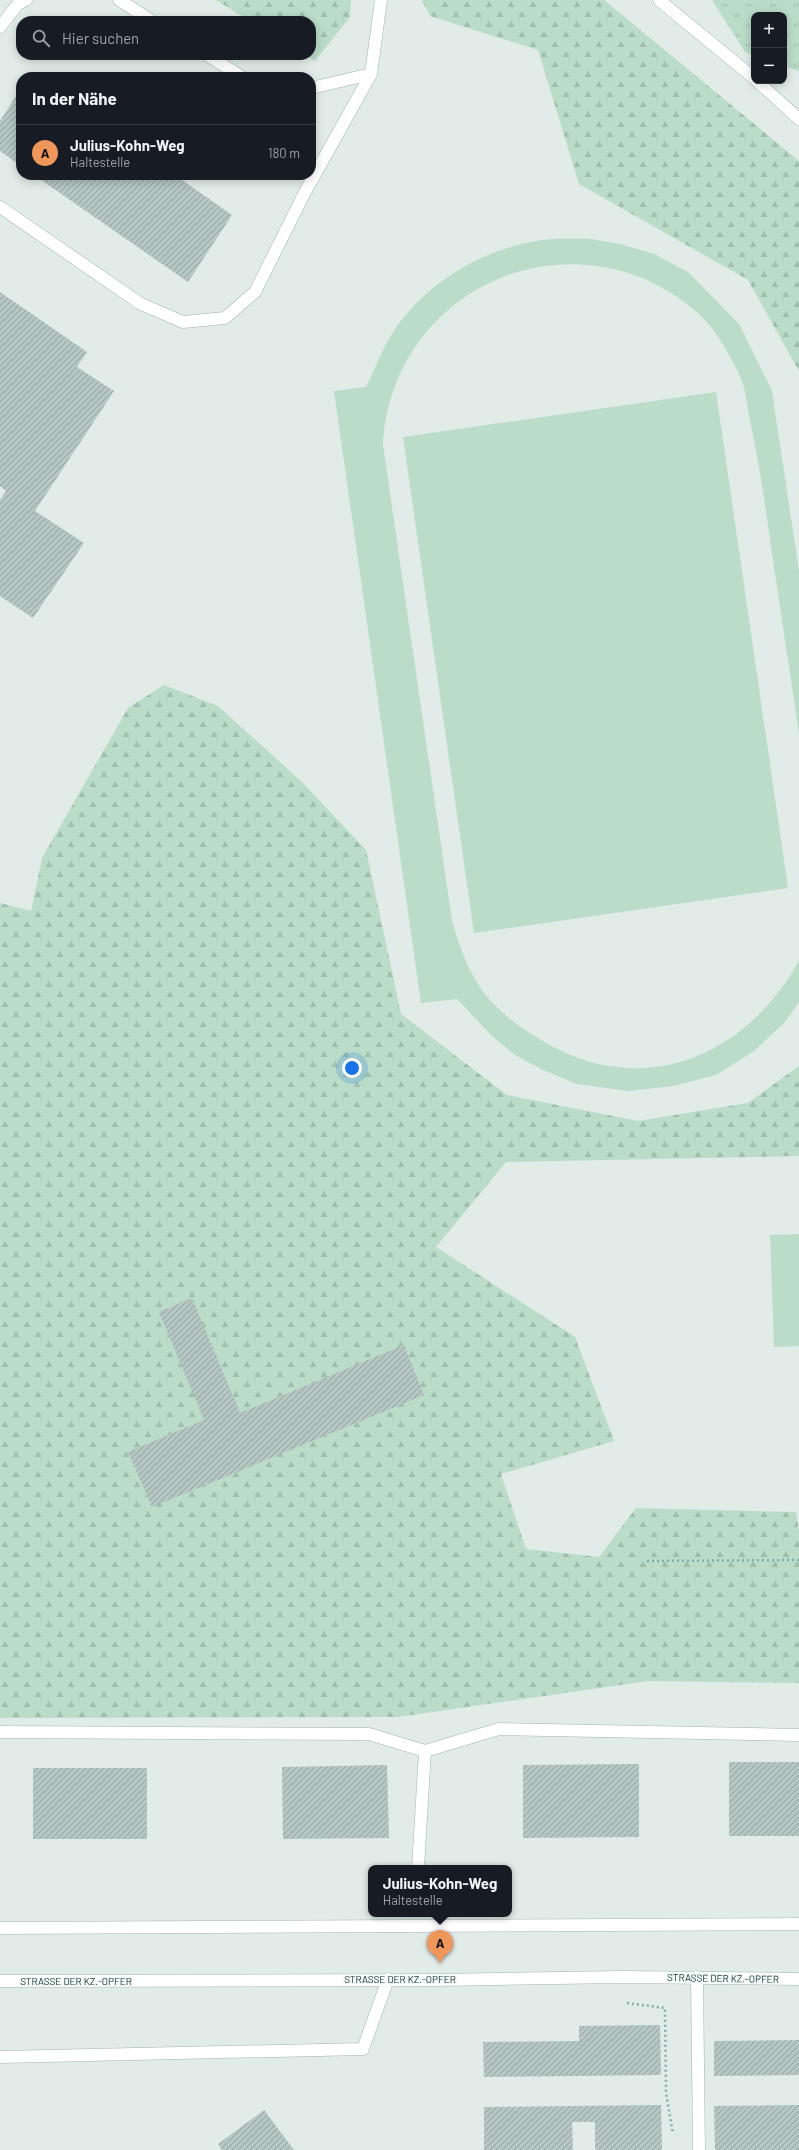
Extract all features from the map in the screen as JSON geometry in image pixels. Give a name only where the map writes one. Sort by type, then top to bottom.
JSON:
[{"type":"street","points":[[0,27],[18,4],[26,0]]},
{"type":"street","points":[[119,0],[144,16]]},
{"type":"street","points":[[316,173],[371,74],[381,0]]},
{"type":"street","points":[[659,0],[751,76]]},
{"type":"street","points":[[215,60],[234,72]]},
{"type":"street","points":[[316,87],[371,74]]},
{"type":"street","points":[[760,84],[799,119]]},
{"type":"street","points":[[0,207],[141,304],[183,322],[225,318],[255,292],[312,180]]},
{"type":"street","points":[[0,1732],[369,1734],[425,1751],[499,1729],[799,1735]]},
{"type":"street","points":[[418,1865],[425,1751]]},
{"type":"street","points":[[0,1928],[415,1920],[799,1924]]},
{"type":"street","name":"STRASSE DER KZ.-OPFER","points":[[0,1981],[621,1977],[799,1979]]},
{"type":"street","points":[[697,1977],[699,2150]]},
{"type":"street","points":[[0,2057],[363,2049],[388,1979]]},
{"type":"path","points":[[648,1561],[799,1560]]},
{"type":"path","points":[[621,1977],[620,2002],[665,2008],[666,2093],[674,2138]]},
{"type":"green space","points":[[216,0],[351,0],[350,17],[316,60],[316,16],[242,16]]},
{"type":"green space","points":[[422,0],[604,0],[799,161],[799,371],[748,280],[579,184],[538,50],[430,16]]},
{"type":"green space","points":[[712,0],[799,0],[799,71],[787,67],[787,12],[751,12],[751,54],[745,52]]},
{"type":"green space","points":[[549,239],[590,239],[620,244],[654,254],[688,272],[739,324],[772,391],[799,571],[799,734],[762,482],[742,381],[712,328],[694,310],[673,294],[649,281],[625,272],[581,265],[538,267],[498,279],[462,299],[431,327],[407,361],[390,401],[383,445],[452,921],[468,965],[488,998],[501,1012],[525,1030],[541,1040],[579,1058],[616,1067],[652,1067],[687,1060],[720,1045],[750,1023],[777,995],[799,961],[799,1002],[785,1022],[754,1051],[716,1075],[673,1086],[628,1091],[577,1084],[541,1069],[515,1055],[492,1036],[457,999],[421,1003],[334,391],[366,387],[389,339],[406,315],[421,299],[455,272],[494,253],[515,246]]},
{"type":"green space","points":[[716,392],[788,888],[474,933],[403,437]]},
{"type":"green space","points":[[164,685],[218,706],[302,782],[366,850],[401,1014],[507,1095],[638,1121],[748,1103],[799,1066],[799,1156],[506,1162],[436,1247],[575,1337],[614,1441],[501,1474],[526,1549],[599,1557],[636,1508],[796,1512],[799,1531],[799,1683],[648,1681],[398,1717],[0,1718],[0,903],[31,911],[42,858],[128,708]]},
{"type":"green space","points":[[799,1234],[799,1346],[774,1347],[770,1235]]},
{"type":"building","points":[[16,96],[16,162],[0,151],[0,121]]},
{"type":"building","points":[[41,180],[182,180],[232,215],[188,282]]},
{"type":"building","points":[[0,292],[87,352],[77,367],[114,391],[35,511],[84,543],[33,618],[0,596],[0,500],[6,491],[0,486]]},
{"type":"building","points":[[192,1298],[240,1413],[404,1345],[424,1395],[152,1507],[128,1452],[204,1420],[159,1312]]},
{"type":"building","points":[[729,1762],[799,1762],[799,1836],[729,1836]]},
{"type":"building","points":[[639,1764],[639,1837],[523,1838],[523,1765]]},
{"type":"building","points":[[387,1765],[389,1838],[283,1839],[282,1767]]},
{"type":"building","points":[[33,1768],[147,1768],[147,1839],[33,1839]]},
{"type":"building","points":[[660,2025],[661,2075],[484,2077],[483,2042],[579,2041],[579,2026]]},
{"type":"building","points":[[799,2040],[799,2075],[714,2076],[714,2041]]},
{"type":"building","points":[[661,2105],[662,2150],[595,2150],[595,2122],[572,2122],[573,2150],[484,2150],[484,2107]]},
{"type":"building","points":[[799,2105],[799,2150],[715,2150],[714,2106]]},
{"type":"building","points":[[264,2110],[294,2150],[222,2150],[218,2144]]},
{"type":"place","name":"Julius-Kohn-Weg","points":[[440,1963]]}]
